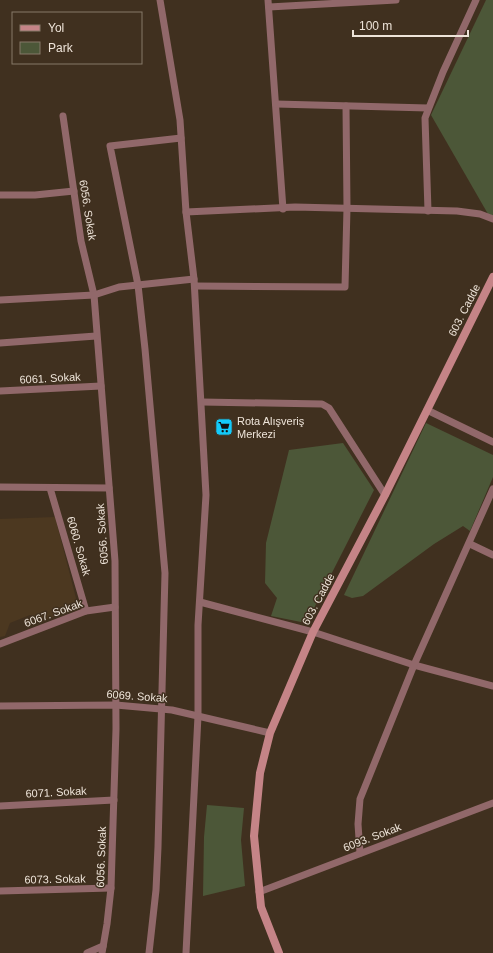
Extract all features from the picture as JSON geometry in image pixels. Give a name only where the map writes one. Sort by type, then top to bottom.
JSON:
[{"type":"street","points":[[160,0],[180,120],[186,212],[195,283],[206,495],[200,602],[198,716],[186,953]]},
{"type":"street","points":[[283,209],[268,3],[396,0]]},
{"type":"street","points":[[428,210],[425,118],[428,108],[476,0]]},
{"type":"street","points":[[276,104],[428,108]]},
{"type":"street","points":[[0,300],[94,295],[119,287],[138,285],[195,283],[344,286],[347,208],[346,106]]},
{"type":"street","name":"6056. Sokak","points":[[63,116],[81,241],[94,295],[96,336],[115,560],[116,705],[114,800],[111,888],[107,924],[102,950]]},
{"type":"street","points":[[149,953],[156,890],[165,573],[138,285],[110,146],[181,138]]},
{"type":"street","points":[[0,195],[35,195],[74,190]]},
{"type":"street","points":[[186,212],[347,208],[428,210],[480,214],[493,219]]},
{"type":"street","name":"603. Cadde","points":[[279,953],[261,907],[254,836],[260,773],[270,733],[313,632],[385,495],[493,277]]},
{"type":"street","points":[[0,343],[96,336]]},
{"type":"street","name":"6061. Sokak","points":[[0,392],[101,386]]},
{"type":"street","points":[[202,402],[322,404],[329,408],[385,495]]},
{"type":"street","points":[[427,410],[493,442]]},
{"type":"street","points":[[0,487],[109,488]]},
{"type":"street","name":"6060. Sokak","points":[[50,488],[86,611]]},
{"type":"street","points":[[360,853],[358,824],[360,799],[414,665],[470,544],[493,489]]},
{"type":"street","points":[[470,544],[493,555]]},
{"type":"street","points":[[200,602],[313,632],[414,665],[493,686]]},
{"type":"street","name":"6067. Sokak","points":[[0,644],[86,611],[115,608]]},
{"type":"street","name":"6069. Sokak","points":[[0,706],[116,705],[162,709],[270,733]]},
{"type":"street","name":"6071. Sokak","points":[[0,806],[114,800]]},
{"type":"street","name":"6093. Sokak","points":[[259,892],[493,803]]},
{"type":"street","name":"6073. Sokak","points":[[0,891],[111,888]]},
{"type":"street","points":[[87,953],[102,950]]},
{"type":"shaded area","points":[[55,517],[77,602],[76,609],[42,621],[30,615],[10,623],[5,636],[0,637],[0,519]]},
{"type":"green space","points":[[486,0],[493,0],[493,216],[488,214],[431,115]]},
{"type":"green space","points":[[426,423],[493,455],[493,477],[470,531],[463,526],[434,544],[363,596],[352,598],[344,595]]},
{"type":"green space","points":[[343,443],[374,490],[309,618],[301,622],[271,616],[277,598],[265,583],[266,543],[289,450]]},
{"type":"green space","points":[[207,805],[244,808],[241,840],[245,886],[203,896],[204,837]]},
{"type":"place","name":"Rota Alışveriş Merkezi","points":[[224,427]]}]
